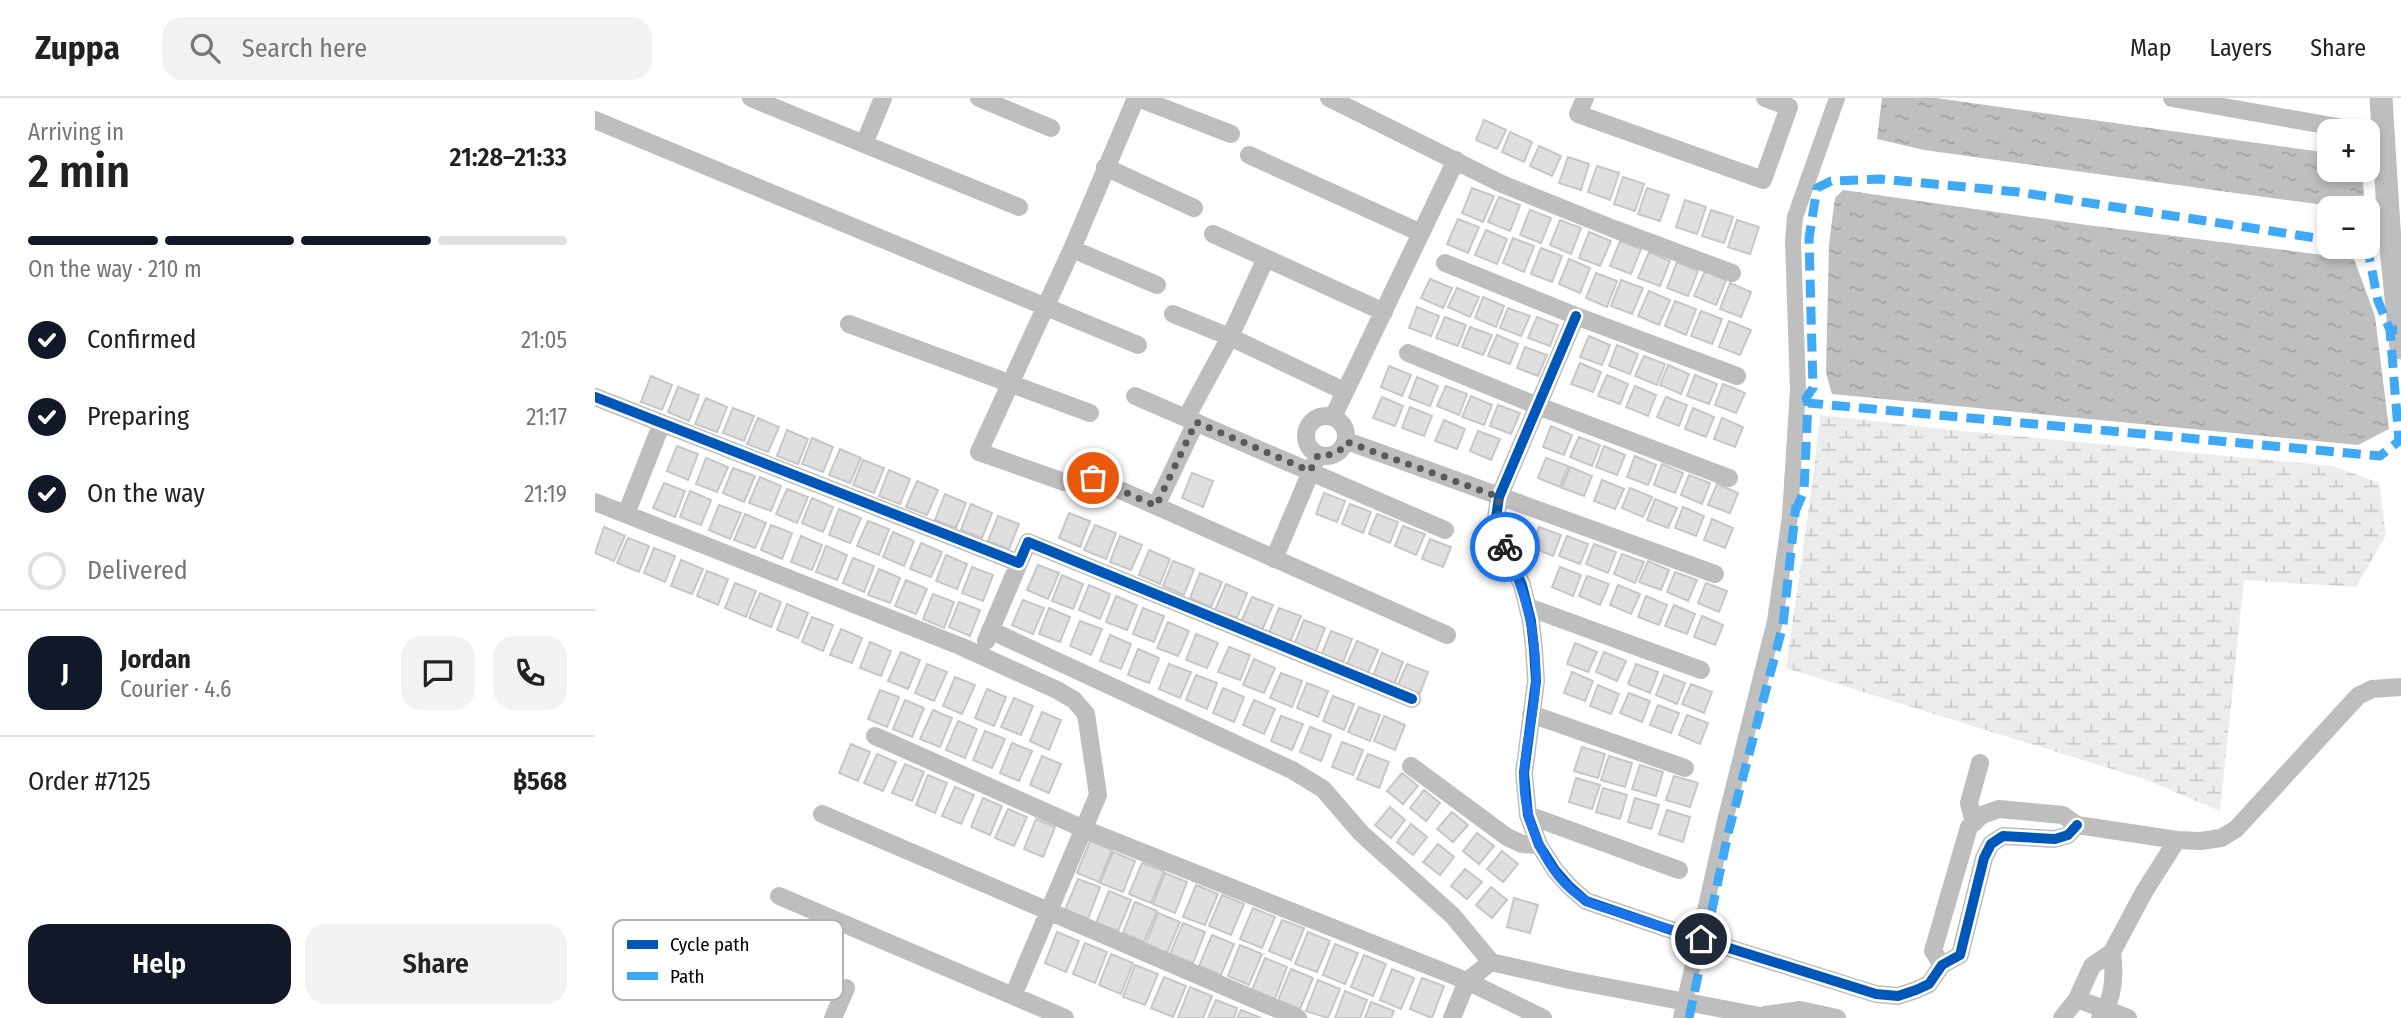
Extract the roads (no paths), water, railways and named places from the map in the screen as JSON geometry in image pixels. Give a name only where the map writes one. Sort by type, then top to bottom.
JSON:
[{"type":"street","points":[[751,98],[1019,207]]},
{"type":"street","points":[[864,144],[883,98]]},
{"type":"street","points":[[979,98],[1051,128]]},
{"type":"street","points":[[1064,482],[979,452],[1072,249],[1105,167],[1137,98],[1231,134]]},
{"type":"street","points":[[1329,98],[1502,184],[1732,273]]},
{"type":"street","points":[[1585,98],[1578,114],[1763,180],[1790,107],[1765,98]]},
{"type":"street","points":[[2172,98],[2317,123]]},
{"type":"street","points":[[2378,119],[2382,98]]},
{"type":"street","points":[[595,120],[1138,345]]},
{"type":"street","points":[[1249,155],[1422,233]]},
{"type":"street","points":[[2380,158],[2395,229],[2401,348]]},
{"type":"street","points":[[1333,416],[1456,160]]},
{"type":"street","points":[[1105,167],[1194,208]]},
{"type":"street","points":[[1213,234],[1384,312]]},
{"type":"street","points":[[1072,249],[1157,285]]},
{"type":"street","points":[[1156,506],[1191,420],[1266,258]]},
{"type":"street","points":[[1445,263],[1576,316],[1737,376]]},
{"type":"street","points":[[1173,314],[1230,337],[1344,391]]},
{"type":"street","points":[[1576,316],[1499,497],[1496,517],[1498,533],[1522,585],[1531,621],[1536,681],[1524,773],[1528,815],[1539,845],[1562,878],[1586,901],[1876,994],[1898,996],[1929,984],[1942,965],[1960,955],[1984,858],[1991,844],[2003,836],[2057,838],[2068,835],[2077,825]]},
{"type":"street","points":[[849,324],[1090,413]]},
{"type":"street","points":[[1408,353],[1538,406],[1729,478]]},
{"type":"street","points":[[1135,396],[1191,420],[1314,463],[1445,530]]},
{"type":"street","points":[[595,397],[1019,564]]},
{"type":"street","points":[[1274,559],[1314,463],[1305,436],[1308,425],[1317,417],[1333,416],[1340,420],[1346,430],[1347,442],[1340,451],[1314,463]]},
{"type":"street","points":[[626,514],[662,423]]},
{"type":"street","points":[[1347,442],[1715,574]]},
{"type":"street","points":[[1093,478],[1447,635]]},
{"type":"street","points":[[595,502],[979,654],[1056,690],[1074,700],[1087,714],[1098,795],[1013,996]]},
{"type":"street","points":[[979,654],[1028,542],[1412,699]]},
{"type":"street","points":[[1528,607],[1701,670]]},
{"type":"street","points":[[990,630],[1291,770],[1322,789],[1361,832],[1454,916],[1491,962],[1651,996],[1768,1017],[1800,1010],[1837,1018]]},
{"type":"street","points":[[1942,965],[1933,951],[1969,827],[1982,815],[1999,809],[2021,810],[2063,815],[2077,825],[2177,839],[2201,841],[2221,838],[2236,829],[2358,695],[2372,689],[2401,687]]},
{"type":"street","points":[[1531,714],[1685,768]]},
{"type":"street","points":[[875,736],[1084,829],[1467,981],[1543,1018]]},
{"type":"street","points":[[1974,823],[1969,803],[1980,763]]},
{"type":"street","points":[[1411,766],[1507,838],[1522,844],[1539,845]]},
{"type":"street","points":[[2020,838],[2021,810]]},
{"type":"street","points":[[822,814],[1298,1018]]},
{"type":"street","points":[[1528,815],[1679,870]]},
{"type":"street","points":[[2062,1018],[2077,999],[2092,966],[2112,952],[2144,892],[2177,839]]},
{"type":"street","points":[[779,896],[835,920]]},
{"type":"street","points":[[843,923],[1065,1018]]},
{"type":"street","points":[[2104,1015],[2115,974],[2112,952]]},
{"type":"street","points":[[1452,1018],[1467,981],[1491,962]]},
{"type":"street","points":[[843,996],[846,988]]},
{"type":"street","points":[[2077,999],[2104,1015],[2127,1018]]},
{"type":"street","points":[[834,1018],[841,1000]]},
{"type":"water","points":[[1882,98],[1936,98],[2317,151],[2317,182],[2363,182],[2364,196],[2317,196],[2317,204],[1924,150],[1877,139]]},
{"type":"water","points":[[1843,190],[2317,254],[2317,259],[2354,259],[2375,316],[2389,429],[2358,445],[1832,394],[1826,373],[1829,244],[1835,198]]},
{"type":"waterway","points":[[1681,1018],[1725,821],[1775,621],[1790,516],[1798,389],[1793,242],[1795,217],[1837,98]]}]
